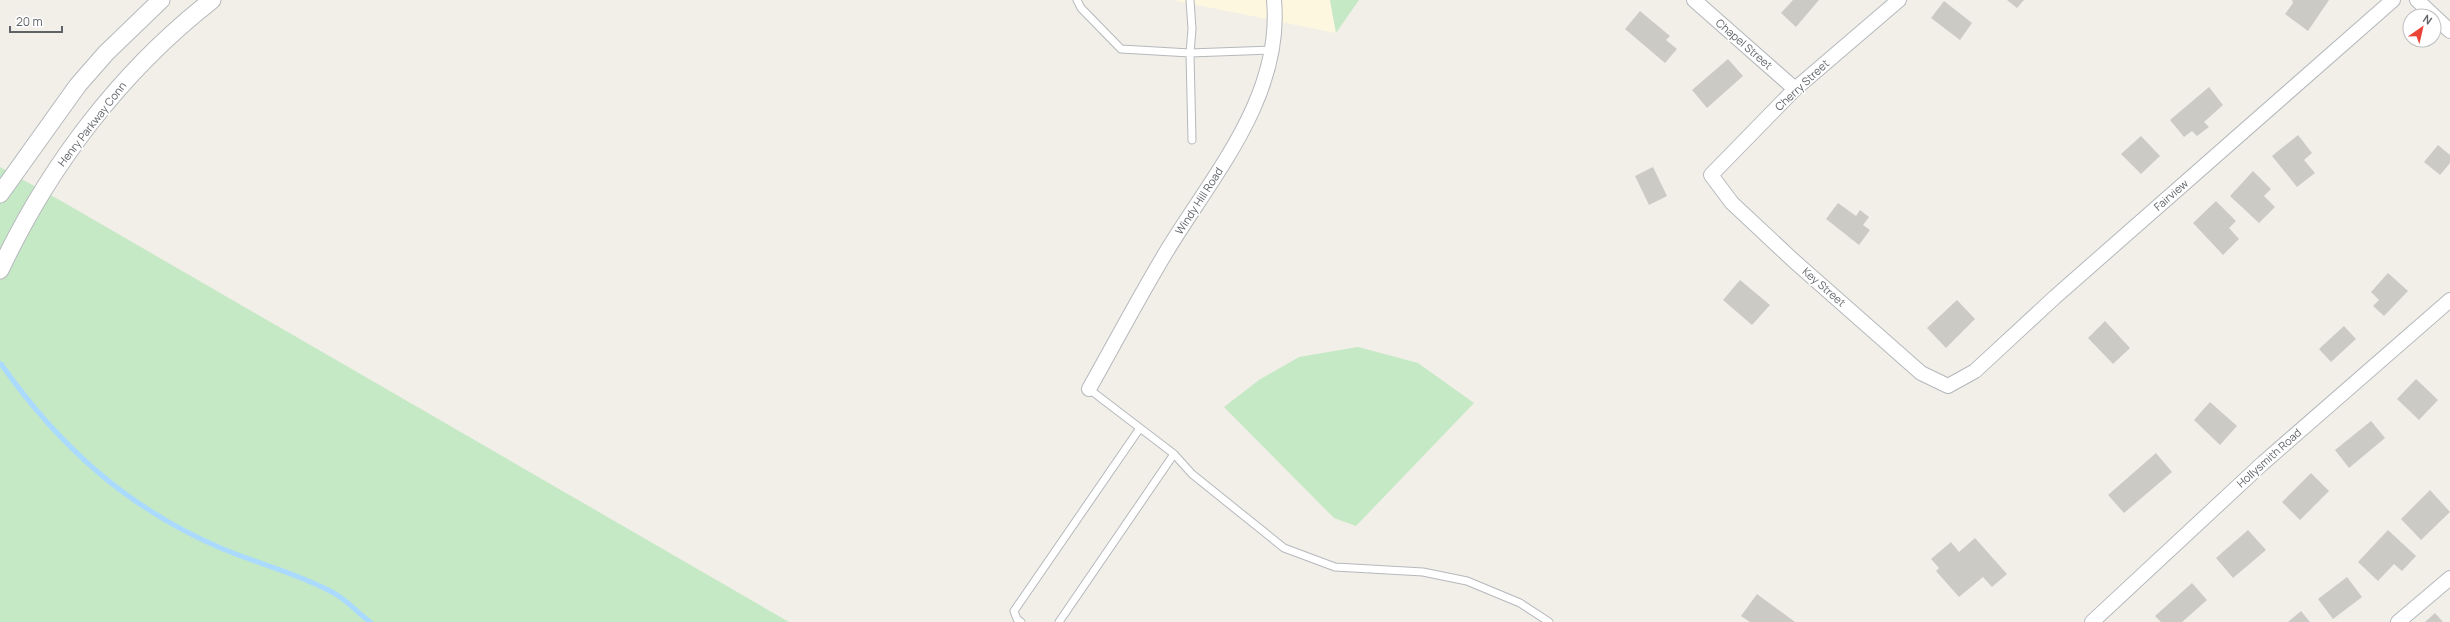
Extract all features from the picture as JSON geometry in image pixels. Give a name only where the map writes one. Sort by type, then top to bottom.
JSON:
[{"type":"street","points":[[0,194],[78,86],[106,53],[161,0]]},
{"type":"street","name":"Henry Parkway Conn","points":[[0,270],[16,236],[48,181],[72,146],[117,89],[159,46],[212,0]]},
{"type":"street","name":"Windy Hill Road","points":[[1089,389],[1168,249],[1220,169],[1248,118],[1265,79],[1272,50],[1275,15],[1274,0]]},
{"type":"street","name":"Chapel Street","points":[[1694,0],[1795,89]]},
{"type":"street","name":"Cherry Street","points":[[1711,175],[1795,89],[1899,0]]},
{"type":"street","name":"Fairview","points":[[1948,386],[1975,371],[2055,297],[2393,0]]},
{"type":"street","points":[[2416,0],[2425,8]]},
{"type":"street","points":[[2442,24],[2450,31]]},
{"type":"street","name":"Key Street","points":[[1711,175],[1732,203],[1794,261],[1921,373],[1948,386]]},
{"type":"street","name":"Hollysmith Road","points":[[2092,622],[2262,463],[2450,300]]},
{"type":"street","points":[[2398,622],[2450,578]]},
{"type":"lane","points":[[1077,0],[1081,8],[1121,49],[1190,53],[1272,50]]},
{"type":"lane","points":[[1190,0],[1192,29],[1190,53],[1192,140]]},
{"type":"lane","points":[[1089,389],[1174,454],[1192,474],[1284,548],[1334,566],[1423,572],[1468,581],[1520,603],[1548,622]]},
{"type":"lane","points":[[1021,622],[1017,619],[1014,611],[1140,428]]},
{"type":"lane","points":[[1059,622],[1174,454]]},
{"type":"shaded area","points":[[1172,0],[1330,0],[1336,33]]},
{"type":"green space","points":[[1330,0],[1359,0],[1336,33]]},
{"type":"green space","points":[[0,167],[63,202],[789,622],[0,622]]},
{"type":"green space","points":[[1358,347],[1418,363],[1474,403],[1356,526],[1334,518],[1224,407],[1259,380],[1299,357]]},
{"type":"building","points":[[1793,0],[1819,0],[1796,27],[1781,13]]},
{"type":"building","points":[[2007,0],[2024,0],[2017,8]]},
{"type":"building","points":[[2292,0],[2329,0],[2308,31],[2285,14],[2293,3]]},
{"type":"building","points":[[1944,1],[1972,23],[1960,40],[1931,18]]},
{"type":"building","points":[[1640,11],[1670,36],[1666,40],[1677,49],[1665,63],[1625,29]]},
{"type":"building","points":[[1728,59],[1743,76],[1707,108],[1692,90]]},
{"type":"building","points":[[2209,87],[2223,105],[2204,122],[2209,127],[2197,136],[2192,131],[2184,137],[2170,120]]},
{"type":"building","points":[[2298,135],[2312,153],[2304,160],[2315,173],[2297,187],[2272,156]]},
{"type":"building","points":[[2141,136],[2160,156],[2141,174],[2121,154]]},
{"type":"building","points":[[2438,145],[2450,155],[2450,163],[2440,175],[2424,162]]},
{"type":"building","points":[[1653,167],[1667,196],[1649,205],[1635,176]]},
{"type":"building","points":[[2253,171],[2271,189],[2264,196],[2275,207],[2259,223],[2230,196]]},
{"type":"building","points":[[2216,201],[2236,221],[2229,228],[2239,239],[2223,255],[2193,223]]},
{"type":"building","points":[[1838,203],[1856,216],[1860,210],[1869,217],[1863,225],[1870,230],[1859,245],[1826,219]]},
{"type":"building","points":[[2388,273],[2408,291],[2384,316],[2373,306],[2379,300],[2371,292]]},
{"type":"building","points":[[1740,280],[1770,305],[1752,325],[1723,300]]},
{"type":"building","points":[[1957,300],[1975,319],[1946,348],[1927,328]]},
{"type":"building","points":[[2105,321],[2130,348],[2113,364],[2088,338]]},
{"type":"building","points":[[2344,326],[2356,339],[2331,362],[2319,349]]},
{"type":"building","points":[[2416,379],[2438,400],[2419,420],[2397,399]]},
{"type":"building","points":[[2210,402],[2237,426],[2220,445],[2194,420]]},
{"type":"building","points":[[2371,421],[2385,438],[2349,468],[2335,450]]},
{"type":"building","points":[[2156,453],[2172,472],[2124,513],[2108,495]]},
{"type":"building","points":[[2311,473],[2329,491],[2300,520],[2282,502]]},
{"type":"building","points":[[2430,490],[2450,512],[2421,540],[2401,519]]},
{"type":"building","points":[[2248,530],[2266,550],[2233,578],[2216,558]]},
{"type":"building","points":[[2388,530],[2416,556],[2402,571],[2394,564],[2378,581],[2358,562]]},
{"type":"building","points":[[1975,538],[2007,574],[1992,587],[1983,577],[1959,597],[1936,571],[1939,568],[1931,559],[1951,542],[1959,552]]},
{"type":"building","points":[[2347,577],[2362,597],[2333,619],[2318,599]]},
{"type":"building","points":[[2192,583],[2207,600],[2182,622],[2161,622],[2155,616]]},
{"type":"building","points":[[1757,594],[1795,622],[1750,622],[1741,616]]},
{"type":"building","points":[[2301,611],[2310,622],[2288,622]]},
{"type":"building","points":[[2435,613],[2443,622],[2425,622]]},
{"type":"waterway","points":[[1,364],[23,394],[47,422],[72,448],[126,495],[156,515],[223,549],[319,585],[347,602],[370,622]]}]
